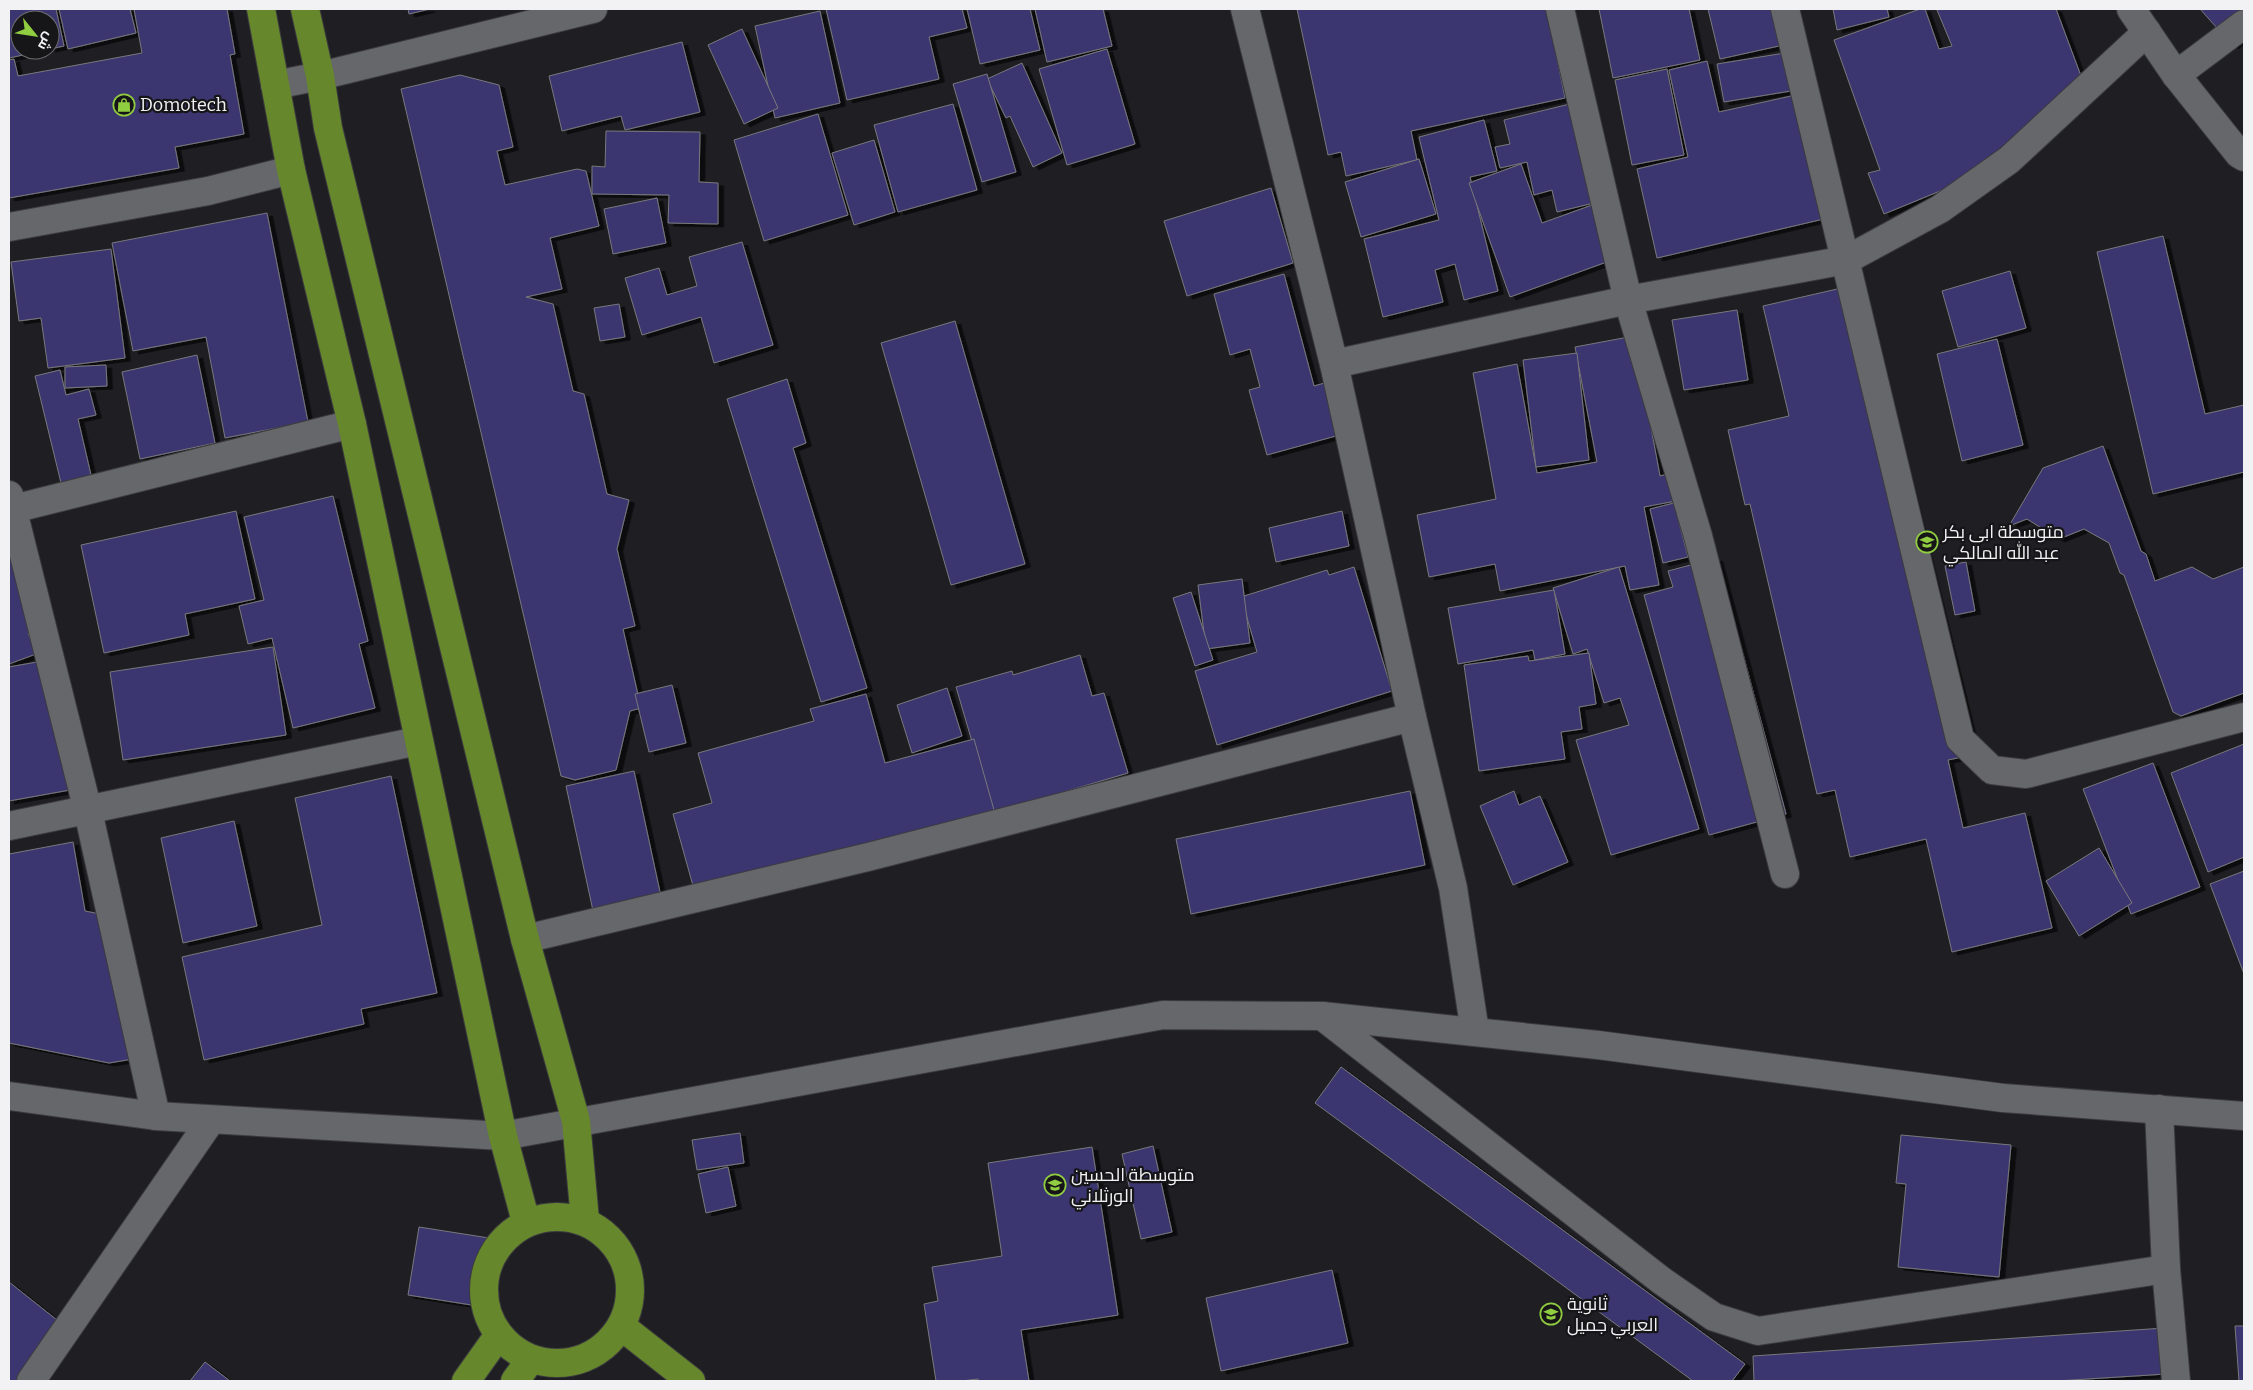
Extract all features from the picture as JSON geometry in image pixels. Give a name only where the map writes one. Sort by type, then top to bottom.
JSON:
[{"type":"main road","points":[[261,9],[292,170],[352,424],[503,1136],[526,1222]]},
{"type":"main road","points":[[305,9],[320,76],[328,128],[525,939],[576,1121],[585,1220]]},
{"type":"main road","points":[[555,1215],[585,1220],[605,1234],[622,1253],[629,1277],[630,1302],[621,1326],[604,1346],[582,1359],[523,1370],[498,1336],[486,1313],[482,1286],[489,1260],[504,1237],[526,1222],[555,1215]]},
{"type":"main road","points":[[621,1326],[691,1381]]},
{"type":"main road","points":[[466,1381],[498,1336]]},
{"type":"street","points":[[275,85],[320,76],[593,9]]},
{"type":"street","points":[[1245,9],[1334,364],[1412,717],[1453,888],[1475,1032]]},
{"type":"street","points":[[1560,9],[1628,300],[1698,536],[1785,874]]},
{"type":"street","points":[[1785,9],[1960,739],[1992,770],[2026,774],[2244,717]]},
{"type":"street","points":[[2131,9],[2176,75],[2238,154],[2244,156]]},
{"type":"street","points":[[2176,75],[2244,24]]},
{"type":"street","points":[[1334,364],[1628,300],[1846,260],[1940,209],[2009,160],[2147,32]]},
{"type":"street","points":[[9,227],[208,191],[292,170]]},
{"type":"street","points":[[156,1116],[88,811],[10,505],[352,424]]},
{"type":"street","points":[[525,939],[868,857],[1412,717]]},
{"type":"street","points":[[9,826],[418,741]]},
{"type":"street","points":[[9,1096],[156,1116],[503,1136],[576,1121],[1163,1015],[1322,1016],[1475,1032],[2003,1098],[2244,1116]]},
{"type":"street","points":[[1322,1016],[1662,1281],[1714,1317],[1758,1331],[2166,1269]]},
{"type":"street","points":[[2159,1109],[2166,1269],[2176,1381]]},
{"type":"street","points":[[31,1381],[211,1120]]},
{"type":"building","points":[[9,9],[56,9],[10,10],[9,58]]},
{"type":"building","points":[[130,9],[136,33],[68,49],[59,10]]},
{"type":"building","name":"Domotech","points":[[134,9],[227,9],[235,54],[230,55],[244,134],[175,147],[179,168],[9,198],[9,60],[14,60],[18,76],[142,53]]},
{"type":"building","points":[[408,9],[430,9],[409,14]]},
{"type":"building","points":[[826,9],[962,9],[967,28],[929,37],[939,79],[847,100]]},
{"type":"building","points":[[967,9],[1030,9],[1040,50],[980,64]]},
{"type":"building","points":[[1035,9],[1103,9],[1112,46],[1047,62]]},
{"type":"building","points":[[1297,9],[1547,9],[1565,98],[1411,131],[1417,160],[1346,176],[1341,152],[1328,155]]},
{"type":"building","points":[[1599,9],[1689,9],[1700,60],[1613,78]]},
{"type":"building","points":[[1708,9],[1780,9],[1788,44],[1720,59]]},
{"type":"building","points":[[1833,9],[1887,9],[1889,17],[1837,30]]},
{"type":"building","points":[[1920,9],[1925,9],[1939,49],[1952,46],[1937,10],[2056,9],[2081,76],[1984,173],[1884,214],[1868,173],[1880,170],[1834,40]]},
{"type":"building","points":[[2200,9],[2244,9],[2244,36],[2233,46]]},
{"type":"building","points":[[820,11],[840,103],[775,118],[755,26]]},
{"type":"building","points":[[60,28],[64,46],[60,47]]},
{"type":"building","points":[[742,29],[778,108],[744,124],[708,45]]},
{"type":"building","points":[[682,42],[700,112],[625,130],[621,116],[562,131],[549,76]]},
{"type":"building","points":[[1107,49],[1135,144],[1067,165],[1039,69]]},
{"type":"building","points":[[1797,51],[1803,89],[1724,102],[1717,64]]},
{"type":"building","points":[[1707,61],[1719,112],[1800,94],[1828,218],[1657,258],[1637,169],[1688,157],[1669,70]]},
{"type":"building","points":[[1022,63],[1062,153],[1033,167],[1010,116],[1006,118],[987,79]]},
{"type":"building","points":[[1667,69],[1684,155],[1632,165],[1615,80]]},
{"type":"building","points":[[987,74],[1016,172],[982,182],[953,84]]},
{"type":"building","points":[[460,75],[499,85],[513,147],[497,151],[505,185],[577,169],[586,171],[599,226],[550,238],[562,289],[526,297],[553,304],[573,391],[584,394],[607,494],[629,500],[617,549],[635,626],[623,629],[641,708],[630,711],[616,770],[575,780],[561,776],[401,89]]},
{"type":"building","points":[[1578,102],[1602,201],[1557,212],[1552,190],[1534,195],[1527,162],[1500,168],[1495,147],[1510,144],[1504,120]]},
{"type":"building","points":[[953,104],[977,190],[898,212],[874,125]]},
{"type":"building","points":[[818,114],[848,215],[764,241],[734,140]]},
{"type":"building","points":[[1484,120],[1497,171],[1470,177],[1498,291],[1464,300],[1455,264],[1435,270],[1443,302],[1383,317],[1364,239],[1439,220],[1419,137]]},
{"type":"building","points":[[606,131],[700,132],[699,182],[718,183],[718,224],[668,223],[669,195],[592,194],[592,166],[605,167]]},
{"type":"building","points":[[874,140],[895,212],[854,225],[832,153]]},
{"type":"building","points":[[1419,159],[1436,214],[1361,237],[1345,182]]},
{"type":"building","points":[[1521,164],[1542,223],[1595,204],[1615,259],[1510,297],[1469,183]]},
{"type":"building","points":[[1271,188],[1293,263],[1187,296],[1164,221]]},
{"type":"building","points":[[657,198],[666,243],[613,254],[604,209]]},
{"type":"building","points":[[267,213],[308,422],[225,438],[206,337],[133,351],[112,243]]},
{"type":"building","points":[[2163,236],[2205,414],[2244,405],[2244,472],[2153,494],[2097,252]]},
{"type":"building","points":[[742,242],[773,345],[714,363],[701,317],[642,335],[625,278],[659,268],[667,295],[697,286],[689,257]]},
{"type":"building","points":[[111,249],[125,358],[48,368],[41,318],[19,321],[11,262]]},
{"type":"building","points":[[2010,271],[2026,328],[1958,347],[1942,291]]},
{"type":"building","points":[[1284,274],[1314,386],[1328,382],[1343,434],[1267,455],[1249,390],[1260,387],[1250,349],[1230,355],[1214,294]]},
{"type":"building","points":[[1859,284],[1976,754],[1948,760],[1963,828],[2025,813],[2052,928],[1952,952],[1926,839],[1850,857],[1835,790],[1817,794],[1750,504],[1745,505],[1728,430],[1789,416],[1763,306]]},
{"type":"building","points":[[619,304],[625,337],[600,341],[594,308]]},
{"type":"building","points":[[1737,310],[1748,380],[1684,390],[1672,320]]},
{"type":"building","points":[[955,321],[1025,564],[951,585],[881,343]]},
{"type":"building","points":[[1634,336],[1660,476],[1676,472],[1681,500],[1644,507],[1659,585],[1630,590],[1625,566],[1500,591],[1495,564],[1429,577],[1417,515],[1496,499],[1473,373],[1517,364],[1537,473],[1597,462],[1575,347]]},
{"type":"building","points":[[1997,339],[2023,445],[1962,461],[1937,354]]},
{"type":"building","points":[[1577,353],[1589,460],[1536,467],[1523,360]]},
{"type":"building","points":[[197,355],[215,443],[140,459],[122,372]]},
{"type":"building","points":[[106,365],[107,386],[65,388],[65,367]]},
{"type":"building","points":[[60,370],[66,395],[89,389],[96,415],[78,419],[91,475],[61,483],[35,376]]},
{"type":"building","points":[[787,379],[806,443],[793,448],[867,688],[821,702],[727,399]]},
{"type":"building","points":[[2103,446],[2141,551],[2146,554],[2155,581],[2192,567],[2213,579],[2244,567],[2244,693],[2181,716],[2173,712],[2124,575],[2120,573],[2109,543],[2084,529],[2059,539],[2027,519],[2009,526],[2043,468]]},
{"type":"building","points":[[333,496],[368,641],[359,644],[375,708],[293,728],[272,638],[248,644],[239,606],[264,600],[244,517]]},
{"type":"building","points":[[1674,503],[1688,557],[1663,563],[1650,509]]},
{"type":"building","points":[[236,511],[255,599],[185,614],[189,635],[104,653],[81,545]]},
{"type":"building","points":[[1342,511],[1349,546],[1276,562],[1269,528]]},
{"type":"building","points":[[9,541],[51,624],[28,633],[36,654],[9,664]]},
{"type":"building","points":[[1717,558],[1786,814],[1709,835],[1644,595],[1673,587],[1668,571]]},
{"type":"building","points":[[1966,562],[1975,611],[1955,615],[1945,566]]},
{"type":"building","points":[[1354,567],[1392,691],[1217,745],[1195,671],[1257,652],[1241,597],[1327,570],[1329,575]]},
{"type":"building","points":[[1619,567],[1699,829],[1611,855],[1576,740],[1629,725],[1620,698],[1604,703],[1587,649],[1573,654],[1553,588]]},
{"type":"building","points":[[1242,579],[1250,643],[1206,649],[1198,585]]},
{"type":"building","points":[[1554,590],[1565,654],[1535,660],[1533,650],[1458,664],[1448,608]]},
{"type":"building","points":[[1191,592],[1213,660],[1195,666],[1173,598]]},
{"type":"building","points":[[273,647],[286,735],[123,760],[110,672]]},
{"type":"building","points":[[1589,653],[1596,704],[1579,707],[1582,729],[1561,732],[1565,759],[1479,771],[1464,665],[1528,656],[1529,661]]},
{"type":"building","points":[[1080,655],[1092,696],[1104,693],[1128,773],[993,813],[956,687],[1012,671],[1013,675]]},
{"type":"building","points":[[48,660],[70,790],[9,801],[9,667]]},
{"type":"building","points":[[672,685],[686,743],[649,752],[635,694]]},
{"type":"building","points":[[947,688],[962,736],[912,753],[897,705]]},
{"type":"building","points":[[866,694],[885,763],[974,739],[994,810],[695,893],[673,814],[712,803],[698,753],[814,721],[810,709]]},
{"type":"building","points":[[2244,744],[2244,857],[2208,872],[2171,773]]},
{"type":"building","points":[[2153,763],[2200,887],[2131,914],[2083,789]]},
{"type":"building","points":[[634,771],[663,906],[595,920],[566,786]]},
{"type":"building","points":[[391,776],[437,993],[361,1009],[364,1024],[204,1060],[182,957],[322,925],[295,798]]},
{"type":"building","points":[[1410,791],[1425,865],[1191,914],[1176,839]]},
{"type":"building","points":[[1514,791],[1519,805],[1540,796],[1568,862],[1513,885],[1480,806]]},
{"type":"building","points":[[234,821],[257,926],[183,943],[161,838]]},
{"type":"building","points":[[73,842],[85,911],[115,917],[139,1058],[109,1063],[9,1043],[9,854]]},
{"type":"building","points":[[2099,848],[2132,903],[2079,936],[2046,881]]},
{"type":"building","points":[[2244,871],[2244,974],[2210,884]]},
{"type":"building","points":[[1341,1067],[1745,1364],[1732,1381],[1693,1381],[1315,1103]]},
{"type":"building","points":[[740,1133],[744,1163],[697,1170],[692,1140]]},
{"type":"building","points":[[1901,1135],[2011,1145],[1999,1277],[1898,1267],[1906,1184],[1896,1183]]},
{"type":"building","points":[[1153,1146],[1172,1232],[1141,1239],[1122,1154]]},
{"type":"building","points":[[1092,1147],[1118,1315],[1021,1330],[1029,1381],[978,1381],[978,1379],[936,1381],[924,1304],[938,1301],[932,1267],[1002,1256],[988,1163]]},
{"type":"building","points":[[728,1167],[736,1206],[706,1213],[698,1174]]},
{"type":"building","points":[[419,1227],[489,1238],[478,1306],[408,1295]]},
{"type":"building","points":[[1332,1270],[1348,1343],[1221,1371],[1206,1298]]},
{"type":"building","points":[[9,1282],[62,1324],[17,1381],[9,1381]]},
{"type":"building","points":[[2235,1326],[2244,1326],[2244,1381],[2239,1381]]},
{"type":"building","points":[[2164,1328],[2166,1374],[2056,1381],[1754,1381],[1753,1356]]},
{"type":"building","points":[[205,1362],[230,1381],[190,1381]]},
{"type":"place","name":"Domotech","points":[[124,105]]},
{"type":"place","name":"متوسطة ابي بكر عبد الله المالكي","points":[[1927,542]]},
{"type":"place","name":"متوسطة الحسين الورثلاني","points":[[1055,1185]]},
{"type":"place","name":"ثانوية العربي جميل","points":[[1551,1314]]}]
